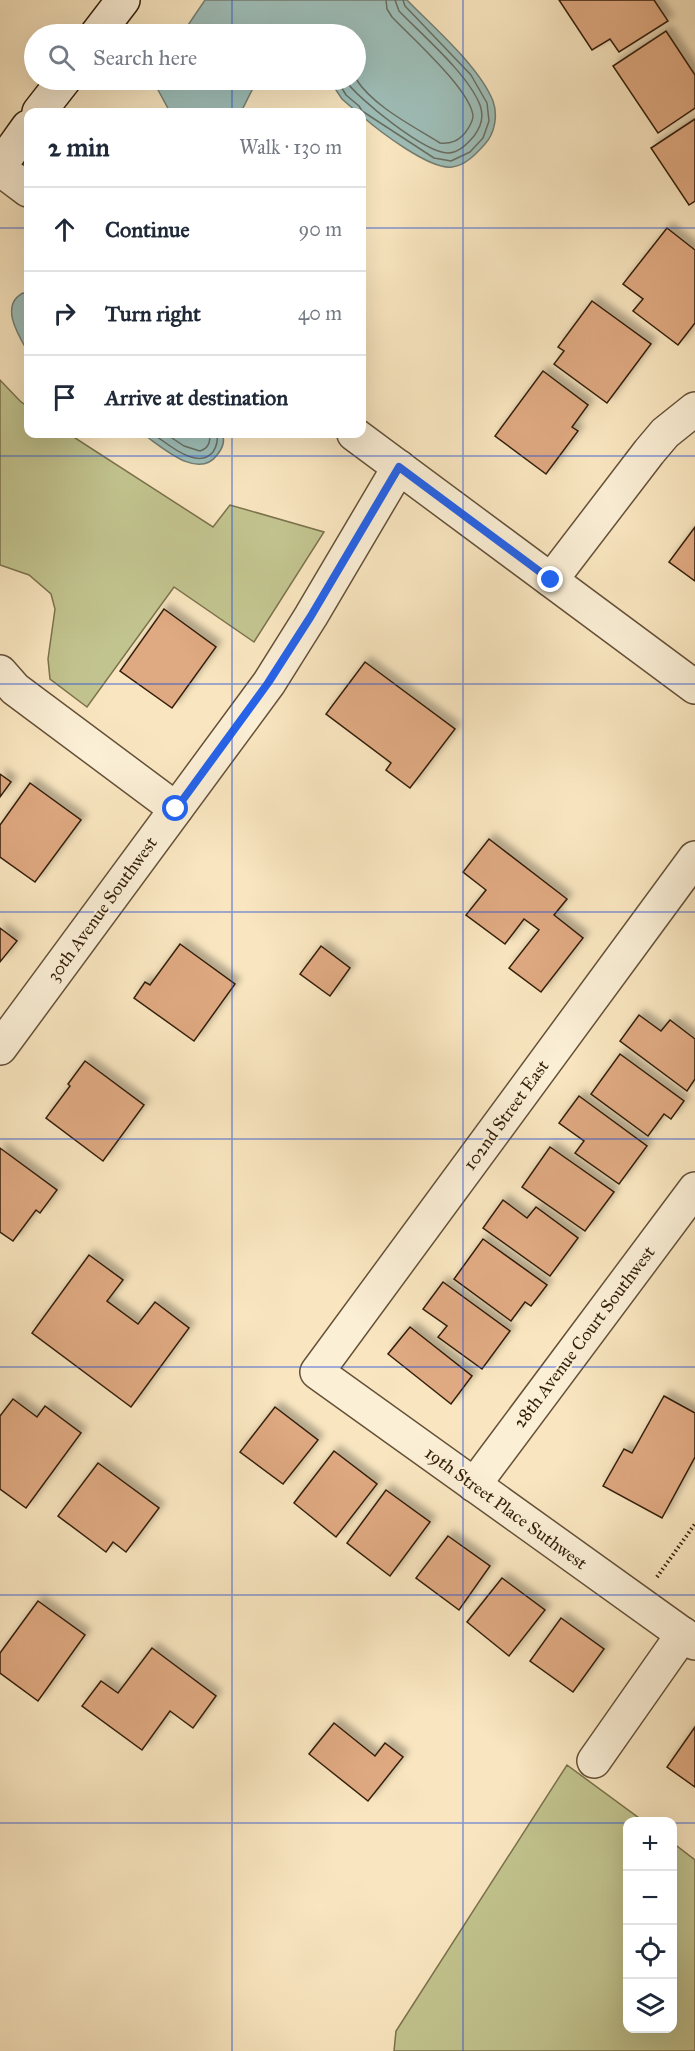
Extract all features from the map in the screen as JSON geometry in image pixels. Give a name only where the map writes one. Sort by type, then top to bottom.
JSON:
[{"type":"street","points":[[105,24],[123,0]]},
{"type":"street","points":[[42,108],[56,90]]},
{"type":"street","points":[[24,133],[0,167],[24,187]]},
{"type":"street","points":[[551,580],[665,433],[695,409]]},
{"type":"street","points":[[359,438],[695,687]]},
{"type":"street","name":"30th Avenue Southwest","points":[[0,1048],[268,683],[311,616],[399,467]]},
{"type":"street","points":[[0,672],[15,689],[176,809]]},
{"type":"street","name":"102nd Street East","points":[[317,1371],[695,858]]},
{"type":"street","name":"28th Avenue Court Southwest","points":[[474,1485],[695,1189]]},
{"type":"street","name":"19th Street Place Suthwest","points":[[317,1371],[689,1638]]},
{"type":"street","points":[[594,1761],[689,1638]]},
{"type":"path","points":[[654,1580],[695,1524]]},
{"type":"green space","points":[[0,380],[24,404],[24,438],[75,438],[213,527],[230,505],[324,532],[254,642],[174,587],[87,707],[50,679],[48,659],[55,609],[51,594],[29,575],[0,565]]},
{"type":"green space","points":[[567,1765],[638,1817],[623,1817],[623,2033],[677,2033],[677,1846],[695,1860],[695,2051],[394,2051],[396,2031]]},
{"type":"water","points":[[205,0],[407,0],[477,74],[493,101],[495,124],[485,144],[470,158],[457,166],[443,166],[418,156],[392,140],[366,120],[366,108],[352,108],[336,90],[366,90],[366,24],[189,24]]},
{"type":"water","points":[[158,90],[252,90],[243,108],[168,108]]},
{"type":"water","points":[[24,293],[24,345],[13,320],[12,312],[16,298]]},
{"type":"water","points":[[148,438],[223,438],[222,448],[209,462],[190,463],[169,453]]},
{"type":"building","points":[[559,0],[654,0],[668,21],[619,52],[610,39],[592,50]]},
{"type":"building","points":[[666,31],[695,75],[695,108],[658,133],[613,66]]},
{"type":"building","points":[[695,119],[695,201],[689,205],[651,148]]},
{"type":"building","points":[[667,228],[695,250],[695,323],[678,345],[633,311],[643,299],[623,284]]},
{"type":"building","points":[[592,301],[651,344],[607,403],[554,364],[564,351],[558,347]]},
{"type":"building","points":[[543,371],[588,405],[572,427],[578,431],[546,474],[495,436]]},
{"type":"building","points":[[695,527],[695,581],[669,562]]},
{"type":"building","points":[[164,609],[216,647],[172,708],[120,671]]},
{"type":"building","points":[[365,662],[455,729],[410,788],[386,770],[391,763],[326,714]]},
{"type":"building","points":[[0,774],[11,782],[0,797]]},
{"type":"building","points":[[30,783],[81,820],[35,882],[0,857],[0,825]]},
{"type":"building","points":[[489,839],[567,899],[554,915],[583,938],[541,992],[509,968],[539,930],[524,919],[505,944],[466,915],[486,890],[463,872]]},
{"type":"building","points":[[0,928],[17,941],[0,962]]},
{"type":"building","points":[[180,944],[235,984],[194,1041],[134,998],[145,982],[150,985]]},
{"type":"building","points":[[321,946],[350,968],[330,996],[300,974]]},
{"type":"building","points":[[639,1015],[661,1031],[670,1020],[695,1039],[695,1079],[687,1091],[620,1041]]},
{"type":"building","points":[[620,1054],[684,1101],[671,1119],[664,1114],[648,1136],[591,1094]]},
{"type":"building","points":[[85,1061],[144,1105],[103,1161],[46,1118]]},
{"type":"building","points":[[579,1096],[647,1146],[619,1184],[575,1153],[584,1141],[559,1123]]},
{"type":"building","points":[[550,1147],[614,1192],[585,1231],[522,1187]]},
{"type":"building","points":[[0,1148],[57,1190],[40,1213],[36,1210],[13,1241],[0,1232]]},
{"type":"building","points":[[503,1200],[527,1218],[536,1207],[578,1238],[550,1276],[483,1228]]},
{"type":"building","points":[[483,1239],[547,1285],[531,1306],[525,1302],[511,1321],[454,1279]]},
{"type":"building","points":[[89,1255],[123,1280],[107,1301],[138,1324],[155,1302],[189,1328],[131,1407],[32,1333]]},
{"type":"building","points":[[443,1282],[510,1331],[482,1369],[438,1337],[447,1326],[423,1309]]},
{"type":"building","points":[[410,1327],[472,1376],[451,1404],[388,1354]]},
{"type":"building","points":[[664,1396],[695,1413],[695,1457],[662,1518],[603,1486],[624,1449],[632,1453]]},
{"type":"building","points":[[13,1399],[37,1417],[45,1406],[81,1433],[26,1508],[0,1489],[0,1416]]},
{"type":"building","points":[[275,1407],[318,1440],[283,1484],[240,1452]]},
{"type":"building","points":[[334,1451],[377,1484],[336,1537],[294,1503]]},
{"type":"building","points":[[98,1463],[159,1508],[126,1552],[113,1542],[106,1552],[58,1516]]},
{"type":"building","points":[[386,1490],[430,1522],[390,1576],[347,1543]]},
{"type":"building","points":[[448,1536],[490,1566],[459,1610],[416,1578]]},
{"type":"building","points":[[502,1578],[545,1610],[509,1656],[467,1622]]},
{"type":"building","points":[[38,1601],[85,1635],[38,1701],[0,1673],[0,1653]]},
{"type":"building","points":[[561,1618],[604,1649],[573,1692],[530,1661]]},
{"type":"building","points":[[152,1648],[216,1696],[193,1728],[170,1711],[142,1750],[82,1706],[101,1681],[118,1693]]},
{"type":"building","points":[[334,1723],[375,1756],[385,1743],[403,1757],[368,1801],[309,1754]]},
{"type":"building","points":[[695,1727],[695,1787],[667,1767]]},
{"type":"route","points":[[176,809],[268,683],[311,616],[399,467],[551,580]]}]
